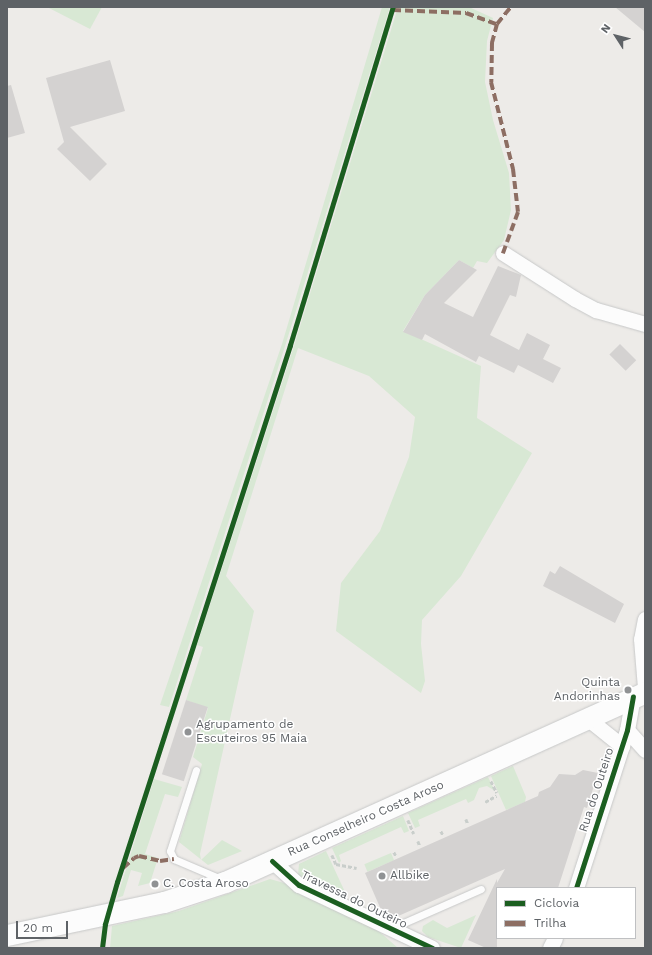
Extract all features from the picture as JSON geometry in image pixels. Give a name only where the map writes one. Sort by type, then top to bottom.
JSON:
[{"type":"main road","name":"Rua Conselheiro Costa Aroso","points":[[7,935],[164,902],[225,882],[272,862],[641,692]]},
{"type":"street","points":[[503,253],[575,299],[596,310],[645,324]]},
{"type":"street","name":"Rua do Outeiro","points":[[576,887],[627,730],[641,692],[641,639],[645,619]]},
{"type":"street","name":"Rua do Outeiro","points":[[587,718],[622,746]]},
{"type":"street","points":[[627,730],[645,750]]},
{"type":"street","name":"Travessa do Outeiro","points":[[272,862],[299,885],[432,948]]},
{"type":"street","points":[[550,948],[554,939]]},
{"type":"lane","points":[[196,770],[170,851],[174,858],[225,882]]},
{"type":"lane","points":[[390,929],[481,889]]},
{"type":"path","points":[[485,802],[497,795],[489,776]]},
{"type":"path","points":[[406,815],[414,834]]},
{"type":"path","points":[[466,819],[468,824]]},
{"type":"path","points":[[441,831],[443,835]]},
{"type":"path","points":[[418,841],[420,846]]},
{"type":"path","points":[[329,850],[336,864],[357,868]]},
{"type":"path","points":[[394,852],[396,856]]},
{"type":"green space","points":[[47,7],[102,7],[90,29]]},
{"type":"green space","points":[[382,7],[390,7],[286,343],[169,707],[160,705],[282,344]]},
{"type":"green space","points":[[398,7],[469,7],[493,18],[487,41],[485,82],[493,120],[509,173],[511,210],[504,240],[487,263],[477,261],[473,268],[459,260],[425,295],[403,331],[481,366],[477,418],[532,453],[461,576],[422,620],[421,644],[425,681],[421,693],[336,631],[341,583],[380,531],[409,457],[415,417],[369,376],[298,348],[226,576],[254,611],[200,854],[201,859],[179,842],[202,764],[193,757],[208,708],[186,700],[203,647],[197,645],[294,346]]},
{"type":"green space","points":[[513,766],[526,797],[525,802],[506,810],[491,776]]},
{"type":"green space","points":[[488,777],[495,791],[487,786],[479,788],[474,800],[468,803],[466,799],[418,820],[420,826],[415,828],[408,813]]},
{"type":"green space","points":[[154,779],[182,787],[178,797],[165,794],[145,854],[158,858],[150,883],[138,886],[142,873],[131,870],[123,896],[117,898]]},
{"type":"green space","points":[[403,816],[409,831],[404,833],[401,827],[339,855],[341,861],[339,863],[332,848]]},
{"type":"green space","points":[[222,840],[242,851],[208,865],[201,860]]},
{"type":"green space","points":[[326,851],[345,892],[343,898],[338,899],[298,875],[299,864]]},
{"type":"green space","points":[[391,853],[394,860],[367,872],[364,864]]},
{"type":"green space","points":[[270,879],[284,883],[375,928],[398,948],[110,948],[112,926],[179,911]]},
{"type":"green space","points":[[476,915],[461,948],[428,937],[422,931],[423,926],[433,920],[447,928]]},
{"type":"building","points":[[615,7],[645,7],[645,32]]},
{"type":"building","points":[[110,60],[125,111],[70,127],[107,164],[90,181],[57,149],[64,142],[46,78]]},
{"type":"building","points":[[11,85],[25,133],[7,138],[7,86]]},
{"type":"building","points":[[459,260],[477,270],[444,303],[473,317],[498,266],[521,275],[516,297],[510,295],[490,335],[519,350],[527,333],[550,345],[543,359],[561,368],[553,383],[518,365],[514,373],[479,356],[476,362],[425,334],[422,340],[403,332],[425,295]]},
{"type":"building","points":[[620,344],[636,360],[626,371],[609,355]]},
{"type":"building","points":[[560,566],[624,604],[615,623],[543,586],[550,571],[555,574]]},
{"type":"building","name":"Agrupamento de Escuteiros 95 Maia","points":[[186,700],[208,707],[184,781],[162,774]]},
{"type":"building","points":[[583,770],[598,773],[587,808],[584,807],[558,887],[496,887],[497,948],[486,948],[468,940],[497,879],[497,883],[505,869],[396,917],[382,912],[365,873],[538,796],[539,792],[550,787],[559,774],[575,775]]},
{"type":"marked path","points":[[393,10],[466,13],[497,24],[511,7]]},
{"type":"marked path","points":[[497,24],[492,43],[491,82],[513,169],[518,212],[503,253]]},
{"type":"marked path","points":[[123,868],[134,858],[139,856],[160,861],[174,859]]},
{"type":"cycle path","points":[[102,948],[105,924],[117,882],[290,345],[393,7]]},
{"type":"cycle path","points":[[576,887],[627,730],[633,697]]},
{"type":"cycle path","points":[[272,861],[299,885],[432,948]]},
{"type":"place","name":"Quinta Andorinhas","points":[[628,690]]},
{"type":"place","name":"Agrupamento de Escuteiros 95 Maia","points":[[188,732]]},
{"type":"place","name":"Allbike","points":[[382,876]]},
{"type":"place","name":"C. Costa Aroso","points":[[155,884]]}]
